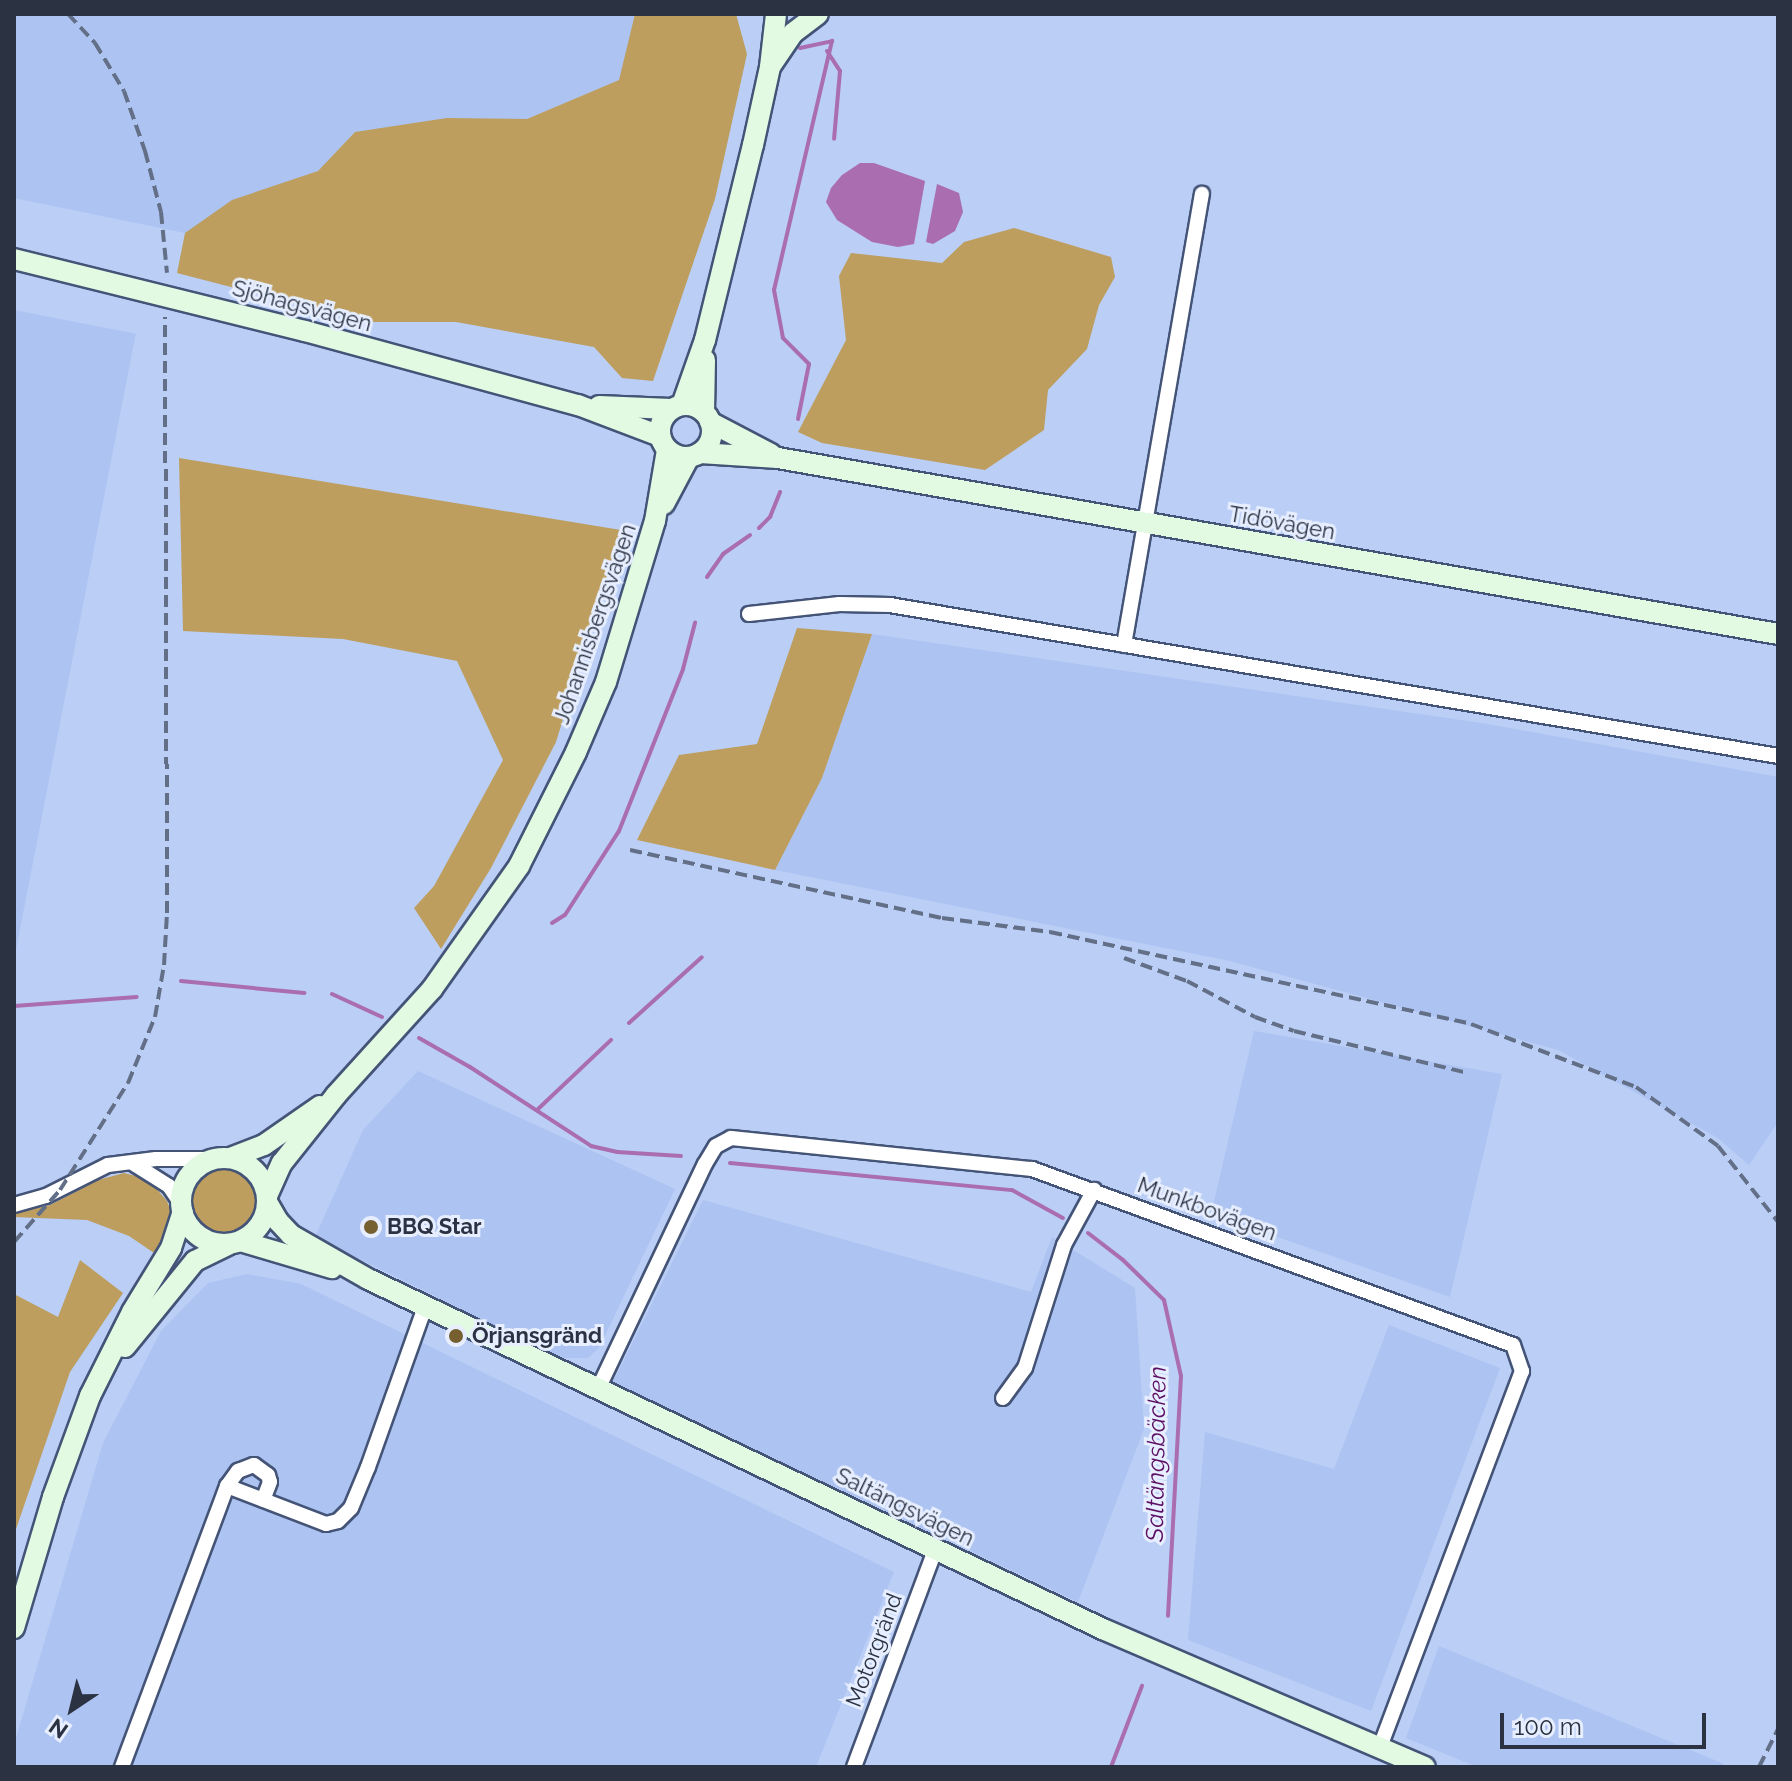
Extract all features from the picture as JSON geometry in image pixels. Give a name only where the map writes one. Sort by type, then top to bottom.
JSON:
[{"type":"main road","points":[[705,340],[708,445],[695,455],[664,443],[663,418],[676,407],[705,340],[770,67],[776,14]]},
{"type":"main road","points":[[770,67],[793,33],[818,14]]},
{"type":"main road","name":"Sjöhagsvägen","points":[[14,259],[305,331],[578,405],[664,443]]},
{"type":"main road","name":"Sjöhagsvägen","points":[[578,405],[676,407]]},
{"type":"main road","points":[[676,407],[707,417]]},
{"type":"main road","name":"Tidövägen","points":[[707,417],[778,458]]},
{"type":"main road","name":"Johannisbergsvägen","points":[[267,1199],[282,1163],[336,1095],[439,980],[519,866],[570,766],[606,682],[655,521],[664,443]]},
{"type":"main road","name":"Tidövägen","points":[[695,455],[778,458],[1778,634]]},
{"type":"main road","name":"Johannisbergsvägen","points":[[655,521],[695,455]]},
{"type":"main road","name":"Johannisbergsvägen","points":[[225,1158],[264,1145],[336,1095]]},
{"type":"main road","points":[[14,1628],[53,1497],[90,1396],[132,1312],[171,1248],[182,1208],[184,1186],[202,1164],[225,1158],[256,1173],[267,1199],[261,1223],[236,1242],[195,1261],[144,1321],[90,1396]]},
{"type":"main road","name":"Saltängsvägen","points":[[267,1199],[291,1235],[368,1279],[1105,1630],[1425,1767]]},
{"type":"main road","points":[[182,1208],[187,1222],[203,1238],[219,1244],[236,1242]]},
{"type":"main road","name":"Saltängsvägen","points":[[236,1242],[368,1279]]},
{"type":"street","points":[[1124,645],[1202,194]]},
{"type":"street","points":[[749,614],[871,603],[1778,756]]},
{"type":"street","name":"Munkbovägen","points":[[599,1387],[705,1164],[716,1146],[731,1138],[1032,1169],[1513,1345],[1522,1371],[1379,1749]]},
{"type":"street","points":[[14,1205],[46,1196],[108,1165],[156,1159],[225,1158]]},
{"type":"street","points":[[134,1164],[169,1186],[182,1208]]},
{"type":"street","points":[[1003,1398],[1025,1368],[1064,1245],[1094,1190]]},
{"type":"street","points":[[227,1486],[326,1524],[338,1521],[351,1508],[426,1304]]},
{"type":"street","points":[[122,1767],[227,1486],[238,1471],[254,1465],[268,1475],[270,1482],[263,1500]]},
{"type":"street","name":"Motorgränd","points":[[854,1767],[936,1548]]},
{"type":"shaded area","points":[[14,14],[635,14],[636,18],[619,80],[527,119],[355,132],[318,171],[185,233],[14,198]]},
{"type":"shaded area","points":[[635,14],[736,14],[747,54],[715,199],[653,381],[622,378],[594,347],[456,322],[365,322],[177,273],[185,233],[232,200],[318,171],[355,132],[447,118],[527,119],[619,80]]},
{"type":"shaded area","points":[[860,163],[874,163],[925,181],[914,244],[898,247],[872,242],[837,220],[826,202],[831,188],[842,175]]},
{"type":"shaded area","points":[[937,184],[959,193],[963,212],[955,231],[933,244],[926,242]]},
{"type":"shaded area","points":[[1014,228],[1111,257],[1115,277],[1099,305],[1087,349],[1048,390],[1044,430],[985,470],[822,443],[798,432],[846,340],[839,276],[851,253],[942,263],[964,242]]},
{"type":"shaded area","points":[[14,310],[136,334],[14,960]]},
{"type":"shaded area","points":[[179,458],[621,530],[556,742],[491,868],[441,949],[414,908],[434,886],[503,760],[457,661],[343,639],[183,631]]},
{"type":"shaded area","points":[[797,628],[872,634],[822,778],[775,870],[637,840],[679,755],[757,744]]},
{"type":"shaded area","points":[[872,634],[1488,724],[1778,777],[1778,1122],[1749,1165],[1718,1138],[1558,1050],[1230,961],[775,870],[822,778]]},
{"type":"shaded area","points":[[1254,1031],[1502,1074],[1450,1297],[1211,1214]]},
{"type":"shaded area","points":[[418,1071],[675,1189],[599,1348],[588,1358],[561,1358],[315,1237],[363,1130]]},
{"type":"shaded area","points":[[224,1166],[237,1169],[247,1176],[254,1186],[257,1199],[254,1212],[247,1222],[237,1229],[224,1232],[211,1229],[201,1222],[194,1212],[191,1199],[194,1186],[201,1176],[211,1169]]},
{"type":"shaded area","points":[[124,1173],[148,1179],[167,1201],[172,1214],[170,1230],[157,1255],[129,1236],[87,1220],[14,1217],[14,1213],[50,1205],[98,1180]]},
{"type":"shaded area","points":[[703,1200],[1031,1292],[1052,1237],[1135,1288],[1144,1429],[1078,1602],[613,1382]]},
{"type":"shaded area","points":[[80,1260],[123,1293],[70,1372],[14,1535],[14,1294],[58,1317]]},
{"type":"shaded area","points":[[247,1274],[301,1284],[894,1572],[816,1767],[14,1767],[14,1745],[103,1443],[161,1331],[208,1283]]},
{"type":"shaded area","points":[[1389,1325],[1500,1368],[1371,1711],[1188,1640],[1205,1432],[1334,1469]]},
{"type":"shaded area","points":[[1439,1646],[1724,1764],[1722,1767],[1477,1767],[1406,1738]]},
{"type":"waterway","points":[[800,48],[832,41]]},
{"type":"waterway","points":[[798,419],[809,364],[783,338],[774,290],[832,41]]},
{"type":"waterway","points":[[827,51],[840,71],[834,139]]},
{"type":"waterway","points":[[759,528],[770,517],[780,492]]},
{"type":"waterway","points":[[707,577],[723,554],[750,535]]},
{"type":"waterway","points":[[552,923],[565,915],[619,831],[683,669],[695,623]]},
{"type":"waterway","name":"Saltängsbäcken","points":[[629,1023],[702,957]]},
{"type":"waterway","name":"Saltängsbäcken","points":[[181,981],[304,993]]},
{"type":"waterway","name":"Saltängsbäcken","points":[[332,994],[382,1017]]},
{"type":"waterway","name":"Saltängsbäcken","points":[[14,1006],[137,997]]},
{"type":"waterway","name":"Saltängsbäcken","points":[[419,1038],[470,1067],[591,1146],[617,1152],[681,1156]]},
{"type":"waterway","name":"Saltängsbäcken","points":[[537,1110],[611,1040]]},
{"type":"waterway","name":"Saltängsbäcken","points":[[730,1163],[1012,1190],[1063,1218]]},
{"type":"waterway","name":"Saltängsbäcken","points":[[1088,1233],[1123,1260],[1164,1300],[1181,1376],[1168,1616]]},
{"type":"waterway","name":"Saltängsbäcken","points":[[1111,1767],[1142,1686]]},
{"type":"railway","points":[[68,14],[95,43],[124,91],[145,151],[161,212],[167,273]]},
{"type":"railway","points":[[14,1242],[60,1190],[128,1083],[155,1017],[164,965],[167,913],[165,317]]},
{"type":"railway","points":[[630,850],[942,918],[1050,932],[1471,1024],[1636,1087],[1718,1146],[1778,1222]]},
{"type":"railway","points":[[1124,958],[1187,981],[1255,1017],[1294,1031],[1464,1072]]},
{"type":"railway","points":[[1759,1767],[1778,1729]]},
{"type":"place","name":"BBQ Star","points":[[371,1227]]},
{"type":"place","name":"Örjansgränd","points":[[456,1336]]}]
